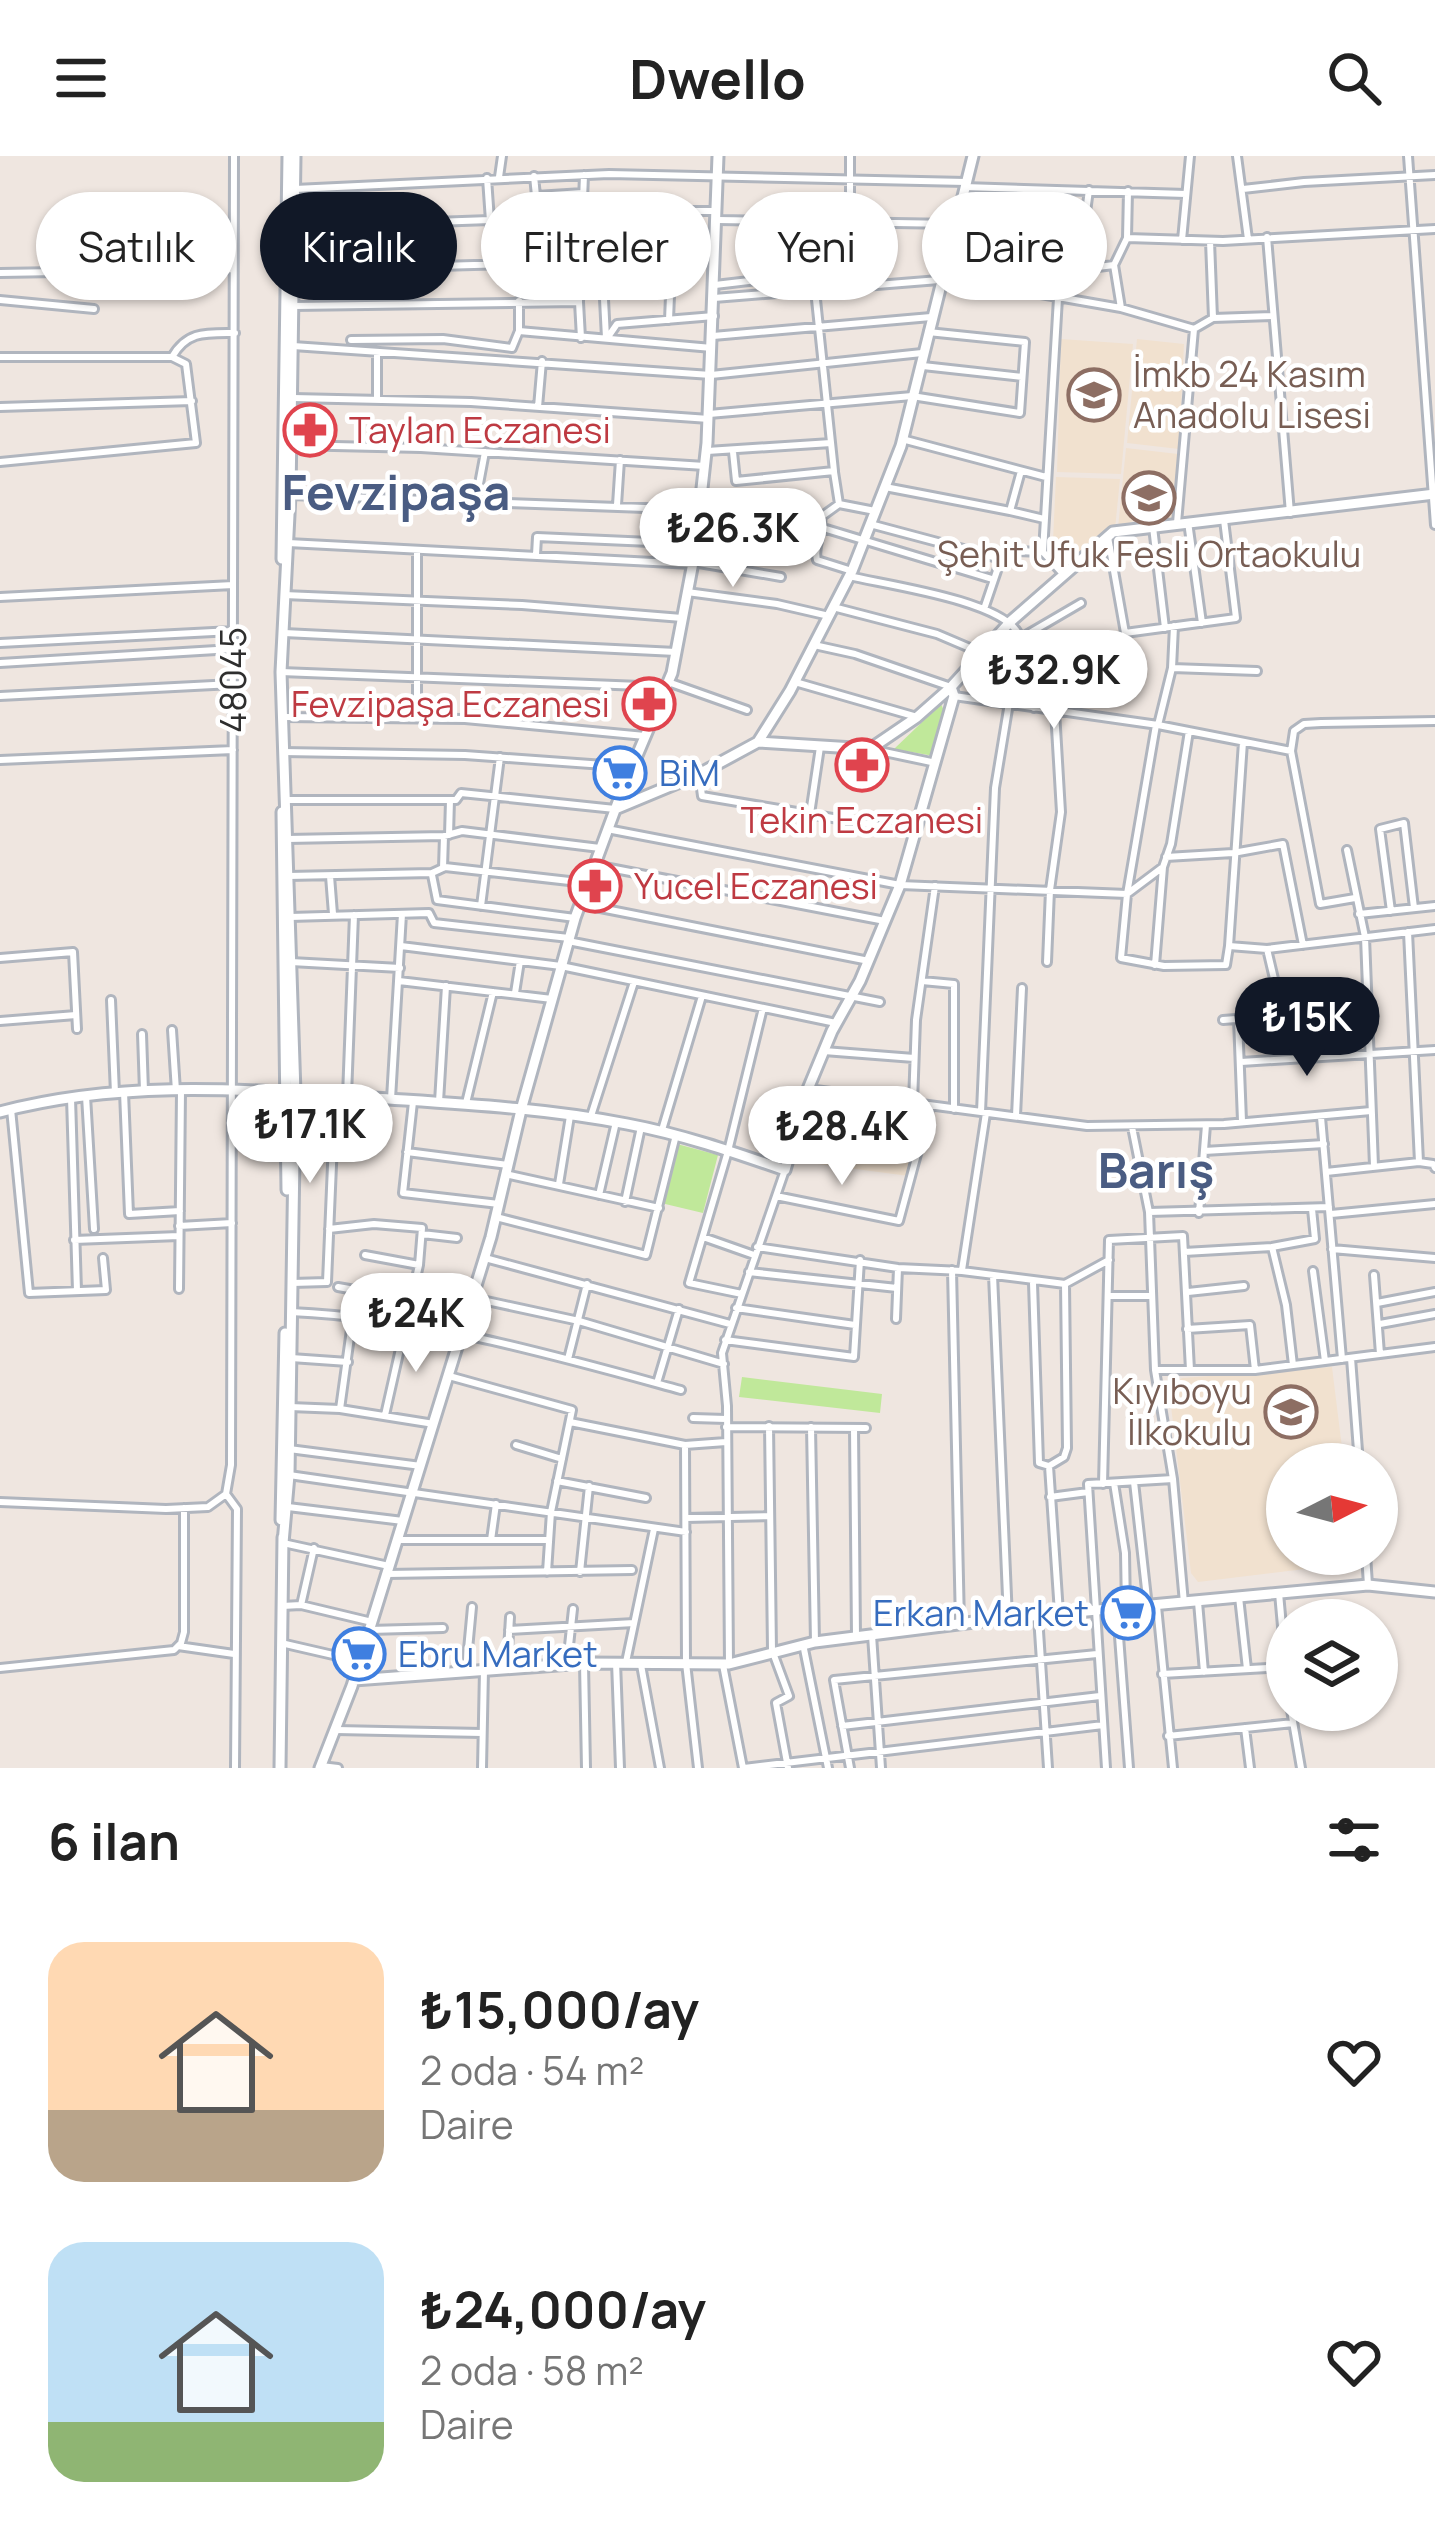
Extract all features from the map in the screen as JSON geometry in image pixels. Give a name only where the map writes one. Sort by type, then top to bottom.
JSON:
[{"type":"main road","points":[[292,156],[295,192]]},
{"type":"main road","points":[[284,595],[280,538],[292,156]]},
{"type":"main road","points":[[320,1767],[354,1680],[473,1298],[574,918],[676,652],[705,466],[718,156]]},
{"type":"main road","points":[[963,192],[973,156]]},
{"type":"main road","points":[[280,1768],[291,962],[281,673],[293,300]]},
{"type":"main road","points":[[615,809],[699,774],[758,742],[795,682],[864,540],[902,439],[934,300]]},
{"type":"main road","points":[[758,742],[870,749],[952,692],[1010,622],[1108,537],[1182,523],[1434,494]]},
{"type":"main road","points":[[6,1111],[71,1097],[144,1091],[466,1103],[641,1127],[785,1170],[808,1089],[900,885],[952,692]]},
{"type":"main road","points":[[283,1543],[288,1508],[292,1283],[279,822],[284,800]]},
{"type":"main road","points":[[354,1680],[584,1663],[726,1664],[809,1643],[1008,1619],[1368,1585],[1435,1592]]},
{"type":"street","name":"48045","points":[[234,156],[234,192]]},
{"type":"street","points":[[500,178],[502,156]]},
{"type":"street","points":[[849,192],[850,156]]},
{"type":"street","points":[[1182,240],[1190,156]]},
{"type":"street","points":[[1237,156],[1248,238]]},
{"type":"street","points":[[1408,156],[1435,525]]},
{"type":"street","points":[[295,189],[534,176],[718,174],[1186,194]]},
{"type":"street","points":[[584,175],[584,192]]},
{"type":"street","points":[[1243,190],[1435,175]]},
{"type":"street","points":[[534,176],[536,192]]},
{"type":"street","points":[[487,178],[488,192]]},
{"type":"street","points":[[1121,308],[1114,265],[1127,238],[1128,191]]},
{"type":"street","points":[[711,216],[735,217]]},
{"type":"street","points":[[1127,238],[1210,241],[1435,229]]},
{"type":"street","points":[[1267,237],[1291,512]]},
{"type":"street","points":[[1210,241],[1213,318]]},
{"type":"street","points":[[711,250],[716,250]]},
{"type":"street","points":[[1107,266],[1114,265]]},
{"type":"street","points":[[0,273],[36,272]]},
{"type":"street","points":[[715,284],[735,282]]},
{"type":"street","points":[[714,298],[735,296]]},
{"type":"street","points":[[0,300],[94,309]]},
{"type":"street","name":"48045","points":[[234,300],[231,1465],[226,1495],[237,1509],[235,1768]]},
{"type":"street","points":[[604,300],[607,340]]},
{"type":"street","points":[[669,320],[670,300]]},
{"type":"street","points":[[816,300],[839,504]]},
{"type":"street","points":[[1043,552],[1058,300]]},
{"type":"street","points":[[1071,300],[1121,308],[1194,329],[1213,318],[1272,316]]},
{"type":"street","points":[[351,340],[443,339],[512,348],[520,331],[519,301]]},
{"type":"street","points":[[293,306],[578,302],[581,338]]},
{"type":"street","points":[[607,340],[617,324],[713,316]]},
{"type":"street","points":[[520,331],[607,340],[712,342],[931,316]]},
{"type":"street","points":[[1194,329],[1182,523],[1202,623]]},
{"type":"street","points":[[292,398],[709,417],[912,396],[1020,413],[1025,342],[927,332]]},
{"type":"street","points":[[172,357],[178,345],[194,333],[235,333]]},
{"type":"street","points":[[293,346],[711,375],[921,359],[1022,377]]},
{"type":"street","points":[[377,352],[377,400]]},
{"type":"street","points":[[0,357],[172,357],[186,364],[196,443],[0,462]]},
{"type":"street","points":[[538,407],[542,361]]},
{"type":"street","points":[[1422,377],[1435,376]]},
{"type":"street","points":[[0,407],[192,401]]},
{"type":"street","points":[[902,439],[1046,477]]},
{"type":"street","points":[[706,451],[831,442]]},
{"type":"street","points":[[291,445],[705,466]]},
{"type":"street","points":[[476,500],[485,452]]},
{"type":"street","points":[[733,452],[736,481],[833,469]]},
{"type":"street","points":[[616,506],[620,460]]},
{"type":"street","points":[[1010,511],[1021,470]]},
{"type":"street","points":[[885,487],[1045,519]]},
{"type":"street","points":[[290,496],[700,507],[766,515]]},
{"type":"street","points":[[875,511],[839,504],[821,517],[823,528],[814,550],[817,560],[984,609],[1010,622],[1021,638],[1034,708]]},
{"type":"street","points":[[1108,537],[1125,633],[1236,618],[1223,519]]},
{"type":"street","points":[[870,524],[1000,559]]},
{"type":"street","points":[[1153,527],[1172,668],[1127,894],[1121,958],[1155,964],[1226,965],[1243,742]]},
{"type":"street","points":[[823,528],[992,579]]},
{"type":"street","points":[[536,556],[537,537],[743,540]]},
{"type":"street","points":[[288,543],[693,563],[781,577]]},
{"type":"street","points":[[417,550],[417,718]]},
{"type":"street","points":[[984,609],[1000,559],[1014,551],[1043,552],[1064,574]]},
{"type":"street","points":[[0,597],[233,585]]},
{"type":"street","points":[[687,592],[831,611],[937,634],[984,654],[985,699]]},
{"type":"street","points":[[284,595],[682,618]]},
{"type":"street","points":[[1021,638],[1081,603]]},
{"type":"street","points":[[0,643],[233,632]]},
{"type":"street","points":[[283,633],[676,652]]},
{"type":"street","points":[[814,645],[855,654],[952,692],[1291,752]]},
{"type":"street","points":[[0,663],[233,650]]},
{"type":"street","points":[[1172,668],[1257,671]]},
{"type":"street","points":[[281,673],[667,684],[747,710]]},
{"type":"street","points":[[795,682],[917,717]]},
{"type":"street","points":[[0,697],[233,684]]},
{"type":"street","points":[[962,1270],[984,1113],[994,788],[1009,704]]},
{"type":"street","points":[[1047,962],[1050,890],[1061,812],[1055,711]]},
{"type":"street","points":[[283,717],[417,718],[645,736]]},
{"type":"street","points":[[1355,898],[1320,904],[1291,752],[1294,731],[1304,724],[1435,721]]},
{"type":"street","points":[[1155,964],[1163,867],[1189,731]]},
{"type":"street","points":[[810,814],[820,745]]},
{"type":"street","points":[[870,749],[936,763]]},
{"type":"street","points":[[0,760],[233,750]]},
{"type":"street","points":[[283,752],[500,757],[632,767]]},
{"type":"street","points":[[481,906],[500,757]]},
{"type":"street","points":[[699,774],[702,796],[916,832]]},
{"type":"street","points":[[284,800],[456,800],[461,793],[615,809]]},
{"type":"street","points":[[442,868],[449,800]]},
{"type":"street","points":[[1391,910],[1380,829],[1404,823],[1414,908]]},
{"type":"street","points":[[608,829],[900,885],[1127,894],[1163,867]]},
{"type":"street","points":[[287,838],[447,836],[461,831],[601,848]]},
{"type":"street","points":[[1166,857],[1233,854],[1283,844],[1303,945]]},
{"type":"street","points":[[1347,850],[1365,937],[1374,1166]]},
{"type":"street","points":[[594,865],[885,921]]},
{"type":"street","points":[[288,876],[432,873],[442,868],[587,883]]},
{"type":"street","points":[[432,873],[437,900],[574,918]]},
{"type":"street","points":[[330,876],[333,916]]},
{"type":"street","points":[[913,1104],[914,1058],[935,886]]},
{"type":"street","points":[[580,904],[869,961]]},
{"type":"street","points":[[1359,914],[1435,906]]},
{"type":"street","points":[[290,917],[429,913],[434,922],[569,939],[880,1002]]},
{"type":"street","points":[[391,1099],[403,914]]},
{"type":"street","points":[[292,1283],[327,1282],[354,915]]},
{"type":"street","points":[[1229,946],[1267,949],[1435,929]]},
{"type":"street","points":[[1408,932],[1419,1162]]},
{"type":"street","points":[[401,946],[561,966],[836,1023]]},
{"type":"street","points":[[1267,949],[1279,1000]]},
{"type":"street","points":[[0,958],[73,952],[77,1029]]},
{"type":"street","points":[[514,993],[520,961]]},
{"type":"street","points":[[291,962],[400,968]]},
{"type":"street","points":[[399,981],[552,999]]},
{"type":"street","points":[[922,981],[954,984],[954,1109]]},
{"type":"street","points":[[590,1119],[634,982]]},
{"type":"street","points":[[439,1102],[446,986]]},
{"type":"street","points":[[1016,1116],[1022,988]]},
{"type":"street","points":[[466,1103],[493,992]]},
{"type":"street","points":[[661,1132],[702,996]]},
{"type":"street","points":[[111,1000],[129,1214],[179,1211]]},
{"type":"street","points":[[742,1294],[688,1282],[728,1151],[763,1008]]},
{"type":"street","points":[[1223,1020],[1368,1009]]},
{"type":"street","points":[[0,1021],[76,1015]]},
{"type":"street","points":[[1238,1019],[1242,1121]]},
{"type":"street","points":[[172,1030],[178,1091],[179,1289]]},
{"type":"street","points":[[142,1034],[144,1091]]},
{"type":"street","points":[[1241,1062],[1435,1050]]},
{"type":"street","points":[[824,1051],[914,1058]]},
{"type":"street","points":[[808,1089],[1087,1126],[1206,1125],[1371,1111]]},
{"type":"street","points":[[86,1096],[94,1229]]},
{"type":"street","points":[[71,1097],[77,1291]]},
{"type":"street","points":[[413,1100],[403,1193],[499,1204]]},
{"type":"street","points":[[776,1196],[899,1221],[930,1106]]},
{"type":"street","points":[[6,1111],[29,1293],[106,1290],[103,1258]]},
{"type":"street","points":[[559,1184],[570,1116]]},
{"type":"street","points":[[1321,1118],[1356,1443]]},
{"type":"street","points":[[599,1195],[616,1122]]},
{"type":"street","points":[[1198,1214],[1206,1125]]},
{"type":"street","points":[[625,1202],[641,1127]]},
{"type":"street","points":[[1132,1127],[1149,1212],[1155,1370],[1173,1479],[1184,1603]]},
{"type":"street","points":[[496,1217],[646,1255],[676,1135]]},
{"type":"street","points":[[1204,1151],[1324,1144]]},
{"type":"street","points":[[407,1152],[507,1170],[659,1208]]},
{"type":"street","points":[[1326,1172],[1419,1162],[1434,1165]]},
{"type":"street","points":[[785,1170],[725,1340],[726,1664],[743,1768],[1102,1725]]},
{"type":"street","points":[[1149,1212],[1329,1211],[1435,1204]]},
{"type":"street","points":[[1184,1252],[1316,1240],[1312,1209]]},
{"type":"street","points":[[179,1226],[232,1223]]},
{"type":"street","points":[[329,1229],[374,1224],[422,1228],[419,1265],[385,1415]]},
{"type":"street","points":[[422,1234],[458,1238]]},
{"type":"street","points":[[74,1240],[179,1236]]},
{"type":"street","points":[[1102,1484],[1109,1240],[1183,1236],[1190,1370]]},
{"type":"street","points":[[703,1237],[756,1251],[898,1268],[962,1270],[1033,1283],[1065,1284],[1109,1260]]},
{"type":"street","points":[[1272,1247],[1286,1305],[1293,1365]]},
{"type":"street","points":[[1332,1249],[1435,1258]]},
{"type":"street","points":[[365,1255],[419,1265]]},
{"type":"street","points":[[484,1258],[731,1324]]},
{"type":"street","points":[[725,1340],[854,1357],[860,1260]]},
{"type":"street","points":[[896,1319],[898,1268]]},
{"type":"street","points":[[952,1270],[960,1624]]},
{"type":"street","points":[[1313,1271],[1325,1361]]},
{"type":"street","points":[[749,1272],[897,1288]]},
{"type":"street","points":[[993,1275],[1008,1619]]},
{"type":"street","points":[[1373,1275],[1380,1354]]},
{"type":"street","points":[[1033,1283],[1040,1463],[1049,1466],[1064,1457],[1067,1448],[1065,1284]]},
{"type":"street","points":[[568,1359],[587,1284]]},
{"type":"street","points":[[1187,1292],[1244,1286]]},
{"type":"street","points":[[338,1287],[469,1310]]},
{"type":"street","points":[[1377,1303],[1435,1292]]},
{"type":"street","points":[[1110,1296],[1150,1295]]},
{"type":"street","points":[[473,1298],[579,1321],[724,1364]]},
{"type":"street","points":[[736,1308],[855,1324]]},
{"type":"street","points":[[657,1383],[679,1309]]},
{"type":"street","points":[[291,1312],[353,1315],[462,1333],[681,1390]]},
{"type":"street","points":[[1380,1324],[1435,1314]]},
{"type":"street","points":[[340,1409],[353,1315]]},
{"type":"street","points":[[1187,1329],[1250,1325],[1255,1370]]},
{"type":"street","points":[[1155,1370],[1255,1370],[1435,1347]]},
{"type":"street","points":[[291,1358],[348,1362]]},
{"type":"street","points":[[448,1376],[572,1410],[551,1512],[547,1573]]},
{"type":"street","points":[[290,1407],[340,1409],[434,1424]]},
{"type":"street","points":[[693,1418],[769,1426],[866,1428]]},
{"type":"street","points":[[569,1422],[685,1445],[726,1442]]},
{"type":"street","points":[[769,1426],[772,1650],[789,1696],[776,1703],[788,1765]]},
{"type":"street","points":[[811,1427],[809,1643],[828,1768]]},
{"type":"street","points":[[854,1428],[856,1636]]},
{"type":"street","points":[[516,1445],[562,1459]]},
{"type":"street","points":[[685,1445],[686,1663],[698,1768]]},
{"type":"street","points":[[289,1449],[421,1466]]},
{"type":"street","points":[[1049,1466],[1059,1615]]},
{"type":"street","points":[[289,1475],[686,1532]]},
{"type":"street","points":[[1106,1768],[1088,1484],[1173,1479]]},
{"type":"street","points":[[557,1480],[646,1498]]},
{"type":"street","points":[[1134,1482],[1172,1768]]},
{"type":"street","points":[[1114,1483],[1125,1553],[1122,1610],[1129,1768]]},
{"type":"street","points":[[580,1572],[589,1486]]},
{"type":"street","points":[[1051,1497],[1088,1492]]},
{"type":"street","points":[[0,1502],[184,1508],[208,1507],[226,1495]]},
{"type":"street","points":[[491,1540],[496,1504]]},
{"type":"street","points":[[0,1668],[174,1650],[184,1632],[184,1508]]},
{"type":"street","points":[[288,1508],[404,1521]]},
{"type":"street","points":[[686,1518],[770,1516]]},
{"type":"street","points":[[620,1768],[621,1662],[654,1529]]},
{"type":"street","points":[[397,1540],[549,1540]]},
{"type":"street","points":[[283,1543],[388,1570],[632,1570]]},
{"type":"street","points":[[301,1605],[314,1548]]},
{"type":"street","points":[[1367,1575],[1368,1585]]},
{"type":"street","points":[[1279,1593],[1279,1599]]},
{"type":"street","points":[[1239,1597],[1246,1670]]},
{"type":"street","points":[[1198,1601],[1204,1672]]},
{"type":"street","points":[[281,1606],[301,1605],[371,1626],[443,1628]]},
{"type":"street","points":[[466,1671],[472,1606]]},
{"type":"street","points":[[567,1664],[573,1609]]},
{"type":"street","points":[[1038,1616],[1048,1768]]},
{"type":"street","points":[[507,1668],[510,1617]]},
{"type":"street","points":[[509,1630],[634,1623]]},
{"type":"street","points":[[872,1635],[881,1768]]},
{"type":"street","points":[[280,1643],[360,1661]]},
{"type":"street","points":[[178,1646],[235,1654]]},
{"type":"street","points":[[850,1768],[835,1680],[1097,1654]]},
{"type":"street","points":[[640,1661],[660,1768]]},
{"type":"street","points":[[584,1663],[586,1768]]},
{"type":"street","points":[[1162,1674],[1266,1668]]},
{"type":"street","points":[[482,1768],[484,1670]]},
{"type":"street","points":[[842,1726],[1100,1696]]},
{"type":"street","points":[[1168,1736],[1266,1726]]},
{"type":"street","points":[[1245,1728],[1250,1768]]},
{"type":"street","points":[[337,1730],[482,1733]]},
{"type":"street","points":[[1294,1731],[1301,1768]]},
{"type":"street","points":[[320,1767],[338,1768]]},
{"type":"shaded area","name":"İmkb 24 Kasım Anadolu Lisesi","points":[[1061,339],[1133,344],[1121,474],[1057,472]]},
{"type":"shaded area","points":[[1137,339],[1184,344],[1179,449],[1127,443]]},
{"type":"shaded area","name":"Şehit Ufuk Fesli Ortaokulu","points":[[1126,448],[1178,454],[1175,517],[1133,521],[1118,528]]},
{"type":"shaded area","points":[[1056,477],[1120,479],[1115,529],[1075,560],[1053,541]]},
{"type":"shaded area","points":[[827,1102],[925,1121],[909,1176],[802,1162],[820,1106]]},
{"type":"shaded area","points":[[1332,1367],[1341,1443],[1266,1443],[1266,1574],[1198,1582],[1191,1573],[1170,1398],[1172,1386],[1182,1378]]},
{"type":"green space","points":[[941,704],[945,713],[934,756],[894,749]]},
{"type":"green space","points":[[677,1144],[718,1155],[703,1213],[661,1203]]},
{"type":"green space","points":[[742,1377],[882,1394],[880,1413],[739,1397]]},
{"type":"place","name":"İmkb 24 Kasım Anadolu Lisesi","points":[[1094,395]]},
{"type":"place","name":"Taylan Eczanesi","points":[[310,430]]},
{"type":"place","name":"Şehit Ufuk Fesli Ortaokulu","points":[[1149,498]]},
{"type":"place","name":"Fevzipaşa Eczanesi","points":[[649,704]]},
{"type":"place","name":"Tekin Eczanesi","points":[[862,765]]},
{"type":"place","name":"BiM","points":[[620,773]]},
{"type":"place","name":"Yucel Eczanesi","points":[[595,886]]},
{"type":"place","name":"Kıyıboyu İlkokulu","points":[[1291,1412]]},
{"type":"place","name":"Erkan Market","points":[[1128,1613]]},
{"type":"place","name":"Ebru Market","points":[[359,1654]]},
{"type":"district","name":"Fevzipaşa","points":[[396,493]]},
{"type":"district","name":"Barış","points":[[1156,1171]]}]
